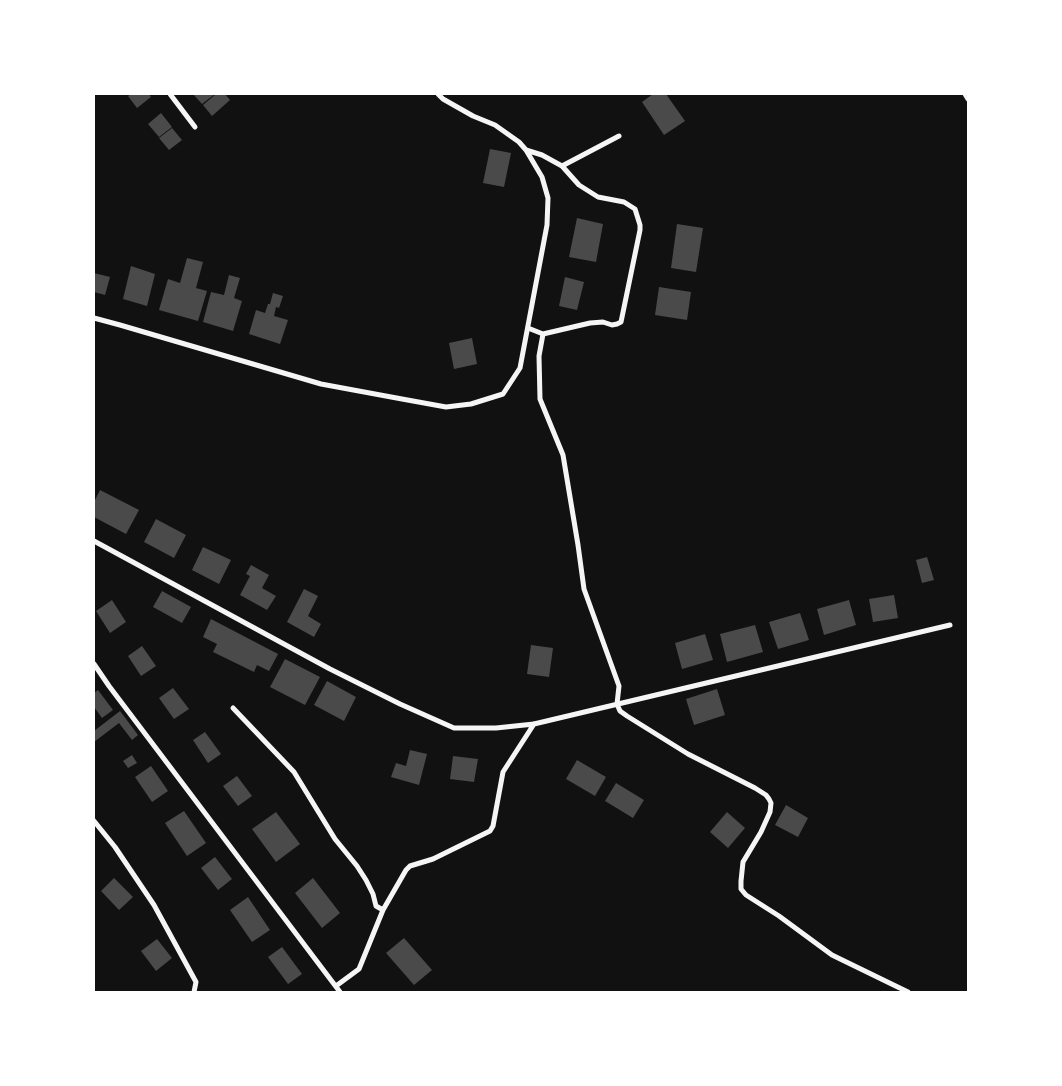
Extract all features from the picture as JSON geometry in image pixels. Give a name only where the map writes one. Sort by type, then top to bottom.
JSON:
[{"type":"street","points":[[170,94],[195,127]]},
{"type":"street","points":[[94,318],[321,384],[446,406],[471,404],[503,394],[520,368],[547,225],[548,198],[542,177],[519,142],[495,125],[473,116],[443,99],[438,94]]},
{"type":"street","points":[[965,94],[968,99]]},
{"type":"street","points":[[562,166],[619,136]]},
{"type":"street","points":[[526,150],[542,155],[562,166],[579,186],[598,197],[624,202],[635,209],[640,225],[621,322],[612,325],[603,322],[590,323],[543,334],[528,328]]},
{"type":"street","points":[[543,334],[539,356],[540,399],[563,455],[584,589],[619,686],[617,704],[620,711],[688,754],[755,788],[769,799],[770,812],[762,832],[743,862],[741,889],[746,895],[779,916],[832,955],[908,992]]},
{"type":"street","points":[[94,541],[322,664],[400,704],[454,728],[496,728],[534,724],[950,625]]},
{"type":"street","points":[[94,664],[340,992]]},
{"type":"street","points":[[233,708],[294,772],[335,839],[366,880],[373,894],[376,906],[383,910]]},
{"type":"street","points":[[336,986],[359,969],[383,910],[406,870],[410,866],[433,860],[490,831],[493,826],[503,772],[534,724]]},
{"type":"street","points":[[94,821],[115,847],[154,905],[196,982],[194,992]]},
{"type":"building","points":[[131,94],[149,94],[151,97],[137,108],[128,96]]},
{"type":"building","points":[[193,94],[215,94],[202,104]]},
{"type":"building","points":[[216,94],[225,94],[230,100],[212,116],[203,105]]},
{"type":"building","points":[[653,94],[666,94],[685,121],[664,135],[642,102]]},
{"type":"building","points":[[161,113],[172,127],[159,137],[148,124]]},
{"type":"building","points":[[172,128],[182,140],[169,150],[159,138]]},
{"type":"building","points":[[490,149],[511,153],[504,187],[483,183]]},
{"type":"building","points":[[577,218],[603,224],[596,262],[569,257]]},
{"type":"building","points":[[677,224],[703,228],[696,272],[671,268]]},
{"type":"building","points":[[187,258],[203,262],[196,288],[207,291],[198,321],[159,310],[168,279],[180,283]]},
{"type":"building","points":[[131,266],[155,274],[147,306],[123,299]]},
{"type":"building","points":[[94,273],[110,277],[105,295],[94,292]]},
{"type":"building","points":[[229,275],[240,278],[234,298],[242,301],[233,331],[203,322],[211,292],[224,295]]},
{"type":"building","points":[[565,277],[584,282],[577,310],[559,306]]},
{"type":"building","points":[[659,287],[691,292],[687,320],[655,315]]},
{"type":"building","points":[[273,293],[283,296],[279,308],[276,307],[274,316],[288,320],[280,344],[249,334],[256,310],[265,313]]},
{"type":"building","points":[[472,338],[477,364],[454,369],[449,343]]},
{"type":"building","points":[[100,490],[139,510],[126,534],[94,517],[94,502]]},
{"type":"building","points":[[156,519],[186,535],[174,558],[144,542]]},
{"type":"building","points":[[203,547],[231,560],[219,584],[192,570]]},
{"type":"building","points":[[927,557],[934,580],[922,583],[916,560]]},
{"type":"building","points":[[251,565],[269,575],[262,588],[276,596],[267,610],[240,595],[250,576],[246,574]]},
{"type":"building","points":[[304,589],[318,596],[308,616],[321,624],[314,637],[287,622]]},
{"type":"building","points":[[162,591],[191,607],[182,623],[153,607]]},
{"type":"building","points":[[894,595],[898,618],[873,622],[869,599]]},
{"type":"building","points":[[112,600],[126,622],[110,633],[96,611]]},
{"type":"building","points":[[849,600],[856,625],[824,635],[817,609]]},
{"type":"building","points":[[800,613],[809,640],[778,649],[769,622]]},
{"type":"building","points":[[211,619],[278,654],[269,671],[257,665],[254,672],[213,652],[217,644],[203,637]]},
{"type":"building","points":[[755,625],[763,652],[727,662],[720,634]]},
{"type":"building","points":[[705,634],[713,660],[682,669],[675,643]]},
{"type":"building","points":[[531,645],[553,648],[549,677],[527,674]]},
{"type":"building","points":[[142,646],[156,666],[141,676],[128,656]]},
{"type":"building","points":[[285,659],[320,677],[305,705],[270,687]]},
{"type":"building","points":[[327,681],[356,697],[344,721],[314,705]]},
{"type":"building","points":[[173,688],[189,709],[174,719],[159,698]]},
{"type":"building","points":[[717,689],[725,715],[694,725],[686,699]]},
{"type":"building","points":[[98,690],[113,710],[102,718],[94,707],[94,693]]},
{"type":"building","points":[[120,711],[138,735],[132,740],[119,723],[94,742],[94,731]]},
{"type":"building","points":[[205,732],[221,754],[208,763],[193,740]]},
{"type":"building","points":[[410,750],[427,754],[419,785],[391,777],[396,763],[406,766]]},
{"type":"building","points":[[132,755],[137,763],[128,768],[123,761]]},
{"type":"building","points":[[453,756],[478,759],[474,782],[450,779]]},
{"type":"building","points":[[577,760],[606,777],[595,796],[566,779]]},
{"type":"building","points":[[151,766],[168,791],[152,802],[135,777]]},
{"type":"building","points":[[237,776],[252,796],[238,806],[223,786]]},
{"type":"building","points":[[616,783],[644,800],[633,818],[605,801]]},
{"type":"building","points":[[786,805],[808,818],[798,837],[775,825]]},
{"type":"building","points":[[184,811],[206,843],[187,856],[165,823]]},
{"type":"building","points":[[276,812],[300,844],[276,862],[252,829]]},
{"type":"building","points":[[727,812],[745,828],[728,848],[710,832]]},
{"type":"building","points":[[215,857],[232,879],[218,890],[201,868]]},
{"type":"building","points":[[114,878],[133,897],[119,910],[101,891]]},
{"type":"building","points":[[313,878],[340,913],[322,928],[295,893]]},
{"type":"building","points":[[248,897],[270,930],[252,942],[230,910]]},
{"type":"building","points":[[404,938],[432,970],[414,985],[386,953]]},
{"type":"building","points":[[157,939],[172,958],[156,971],[141,951]]},
{"type":"building","points":[[282,947],[302,974],[288,984],[268,957]]}]
